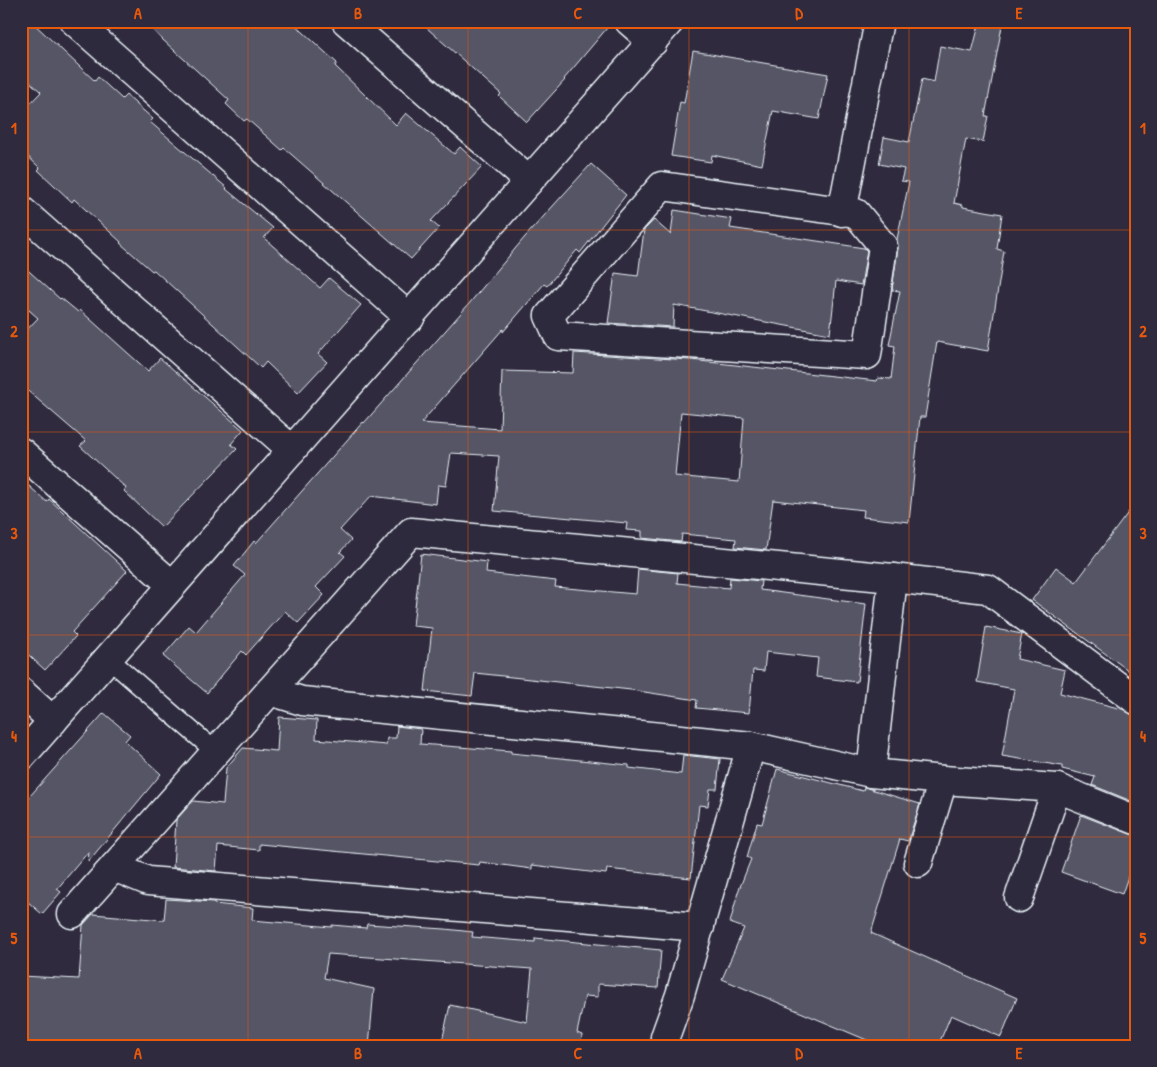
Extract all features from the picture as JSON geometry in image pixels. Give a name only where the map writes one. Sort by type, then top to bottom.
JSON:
[{"type":"street","points":[[74,21],[410,318]]},
{"type":"street","points":[[346,21],[529,180]]},
{"type":"street","points":[[629,21],[653,42]]},
{"type":"street","points":[[21,757],[670,21]]},
{"type":"street","points":[[842,212],[879,21]]},
{"type":"street","points":[[662,186],[842,212],[856,213],[882,246],[867,354],[558,336],[549,316],[662,186]]},
{"type":"street","points":[[21,210],[292,450]]},
{"type":"street","points":[[21,452],[172,586]]},
{"type":"street","points":[[72,914],[411,532],[893,578],[988,589],[1136,700]]},
{"type":"street","points":[[871,773],[893,578]]},
{"type":"street","points":[[270,691],[302,701],[751,746],[871,773],[1057,788],[1136,820]]},
{"type":"street","points":[[21,692],[54,721]]},
{"type":"street","points":[[665,1036],[680,995],[751,746]]},
{"type":"street","points":[[918,863],[943,780]]},
{"type":"street","points":[[1020,898],[1057,788]]},
{"type":"street","points":[[114,867],[148,881],[700,927]]},
{"type":"lane","points":[[109,659],[216,752]]},
{"type":"building","points":[[21,21],[31,21],[95,81],[98,77],[122,99],[126,95],[153,119],[150,122],[273,228],[264,238],[320,288],[329,278],[361,305],[318,354],[327,362],[298,393],[266,362],[261,368],[154,270],[152,271],[120,243],[74,199],[72,202],[38,170],[40,168],[21,150],[21,113],[41,92],[21,74]]},
{"type":"building","points":[[142,21],[291,21],[337,63],[335,66],[396,125],[406,113],[454,154],[460,147],[482,167],[431,221],[439,228],[411,259],[284,148],[282,150],[247,119],[244,121],[226,104],[229,100]]},
{"type":"building","points":[[419,21],[613,21],[565,80],[527,122],[499,96],[501,94]]},
{"type":"building","points":[[980,21],[1003,21],[985,116],[988,116],[983,142],[966,139],[954,203],[963,205],[963,207],[1002,214],[997,249],[1004,251],[988,351],[937,342],[925,417],[920,417],[909,522],[863,517],[864,510],[773,500],[766,550],[735,547],[736,539],[682,534],[681,542],[642,538],[642,531],[626,530],[627,523],[494,511],[499,456],[451,453],[446,486],[438,485],[436,504],[371,496],[340,530],[351,540],[340,552],[345,556],[316,587],[324,595],[298,623],[285,611],[246,655],[242,651],[207,693],[163,656],[189,626],[196,632],[245,575],[234,566],[254,541],[256,543],[364,423],[525,237],[591,164],[626,195],[580,253],[577,250],[547,286],[544,284],[421,423],[500,429],[502,371],[573,373],[574,353],[691,360],[877,381],[878,378],[891,379],[895,346],[889,345],[900,291],[892,290],[898,248],[897,239],[909,182],[901,181],[904,169],[879,164],[884,137],[909,142],[922,79],[934,82],[940,46],[972,52]],"holes":[[[681,412],[744,418],[739,482],[675,476]]]},
{"type":"building","points":[[693,51],[828,74],[819,119],[773,111],[762,165],[712,155],[711,162],[671,156],[680,102],[684,103]]},
{"type":"building","points":[[674,210],[732,219],[730,228],[864,248],[867,251],[861,285],[836,281],[830,334],[674,305],[673,327],[608,323],[615,273],[638,276],[644,230],[654,220],[671,235]]},
{"type":"building","points":[[21,264],[60,299],[78,312],[80,310],[148,371],[160,358],[243,430],[231,444],[237,449],[162,527],[124,491],[126,488],[80,446],[86,441],[21,385],[21,336],[38,318],[21,303]]},
{"type":"building","points":[[21,479],[47,502],[49,499],[127,571],[72,632],[76,636],[45,670],[21,648]]},
{"type":"building","points":[[1136,502],[1136,676],[1032,600],[1056,567],[1076,582]]},
{"type":"building","points":[[421,554],[487,562],[486,573],[556,581],[555,587],[636,594],[638,569],[678,573],[677,583],[729,588],[730,578],[761,581],[760,590],[866,604],[857,682],[816,677],[818,658],[766,652],[764,671],[753,670],[749,713],[696,708],[697,700],[631,690],[475,673],[472,696],[425,691],[432,628],[413,626]]},
{"type":"building","points":[[986,627],[1022,634],[1017,659],[1065,670],[1060,693],[1122,709],[1136,715],[1136,803],[1092,785],[1095,777],[1062,769],[1062,766],[1002,756],[1014,689],[977,682]]},
{"type":"building","points":[[104,713],[130,735],[125,741],[161,774],[88,862],[89,851],[57,889],[61,892],[42,914],[21,896],[21,806]]},
{"type":"building","points":[[279,717],[317,720],[316,739],[386,745],[387,738],[396,738],[397,726],[421,729],[420,744],[511,751],[511,753],[629,765],[629,768],[681,774],[683,755],[720,759],[717,789],[710,789],[708,806],[699,805],[691,878],[607,869],[606,874],[532,865],[532,869],[480,862],[479,865],[259,844],[259,850],[218,846],[216,871],[173,867],[176,820],[193,801],[223,804],[226,768],[243,748],[277,751]]},
{"type":"building","points":[[777,769],[863,791],[864,787],[920,804],[908,841],[900,839],[871,933],[1017,998],[1001,1037],[951,1015],[938,1046],[881,1046],[722,979],[744,928],[730,923],[738,892],[751,859],[747,857],[757,823],[762,824]]},
{"type":"building","points":[[1081,815],[1136,835],[1136,873],[1130,871],[1122,894],[1061,872]]},
{"type":"building","points":[[166,899],[214,902],[214,904],[253,908],[252,920],[332,927],[332,925],[366,928],[367,924],[445,929],[473,932],[472,937],[535,942],[535,938],[661,950],[658,988],[598,984],[598,997],[585,996],[577,1033],[582,1035],[581,1046],[441,1046],[450,1005],[527,1022],[532,969],[328,954],[324,978],[374,989],[369,1046],[62,1046],[21,1043],[21,976],[79,979],[83,925],[93,914],[164,920]]}]
